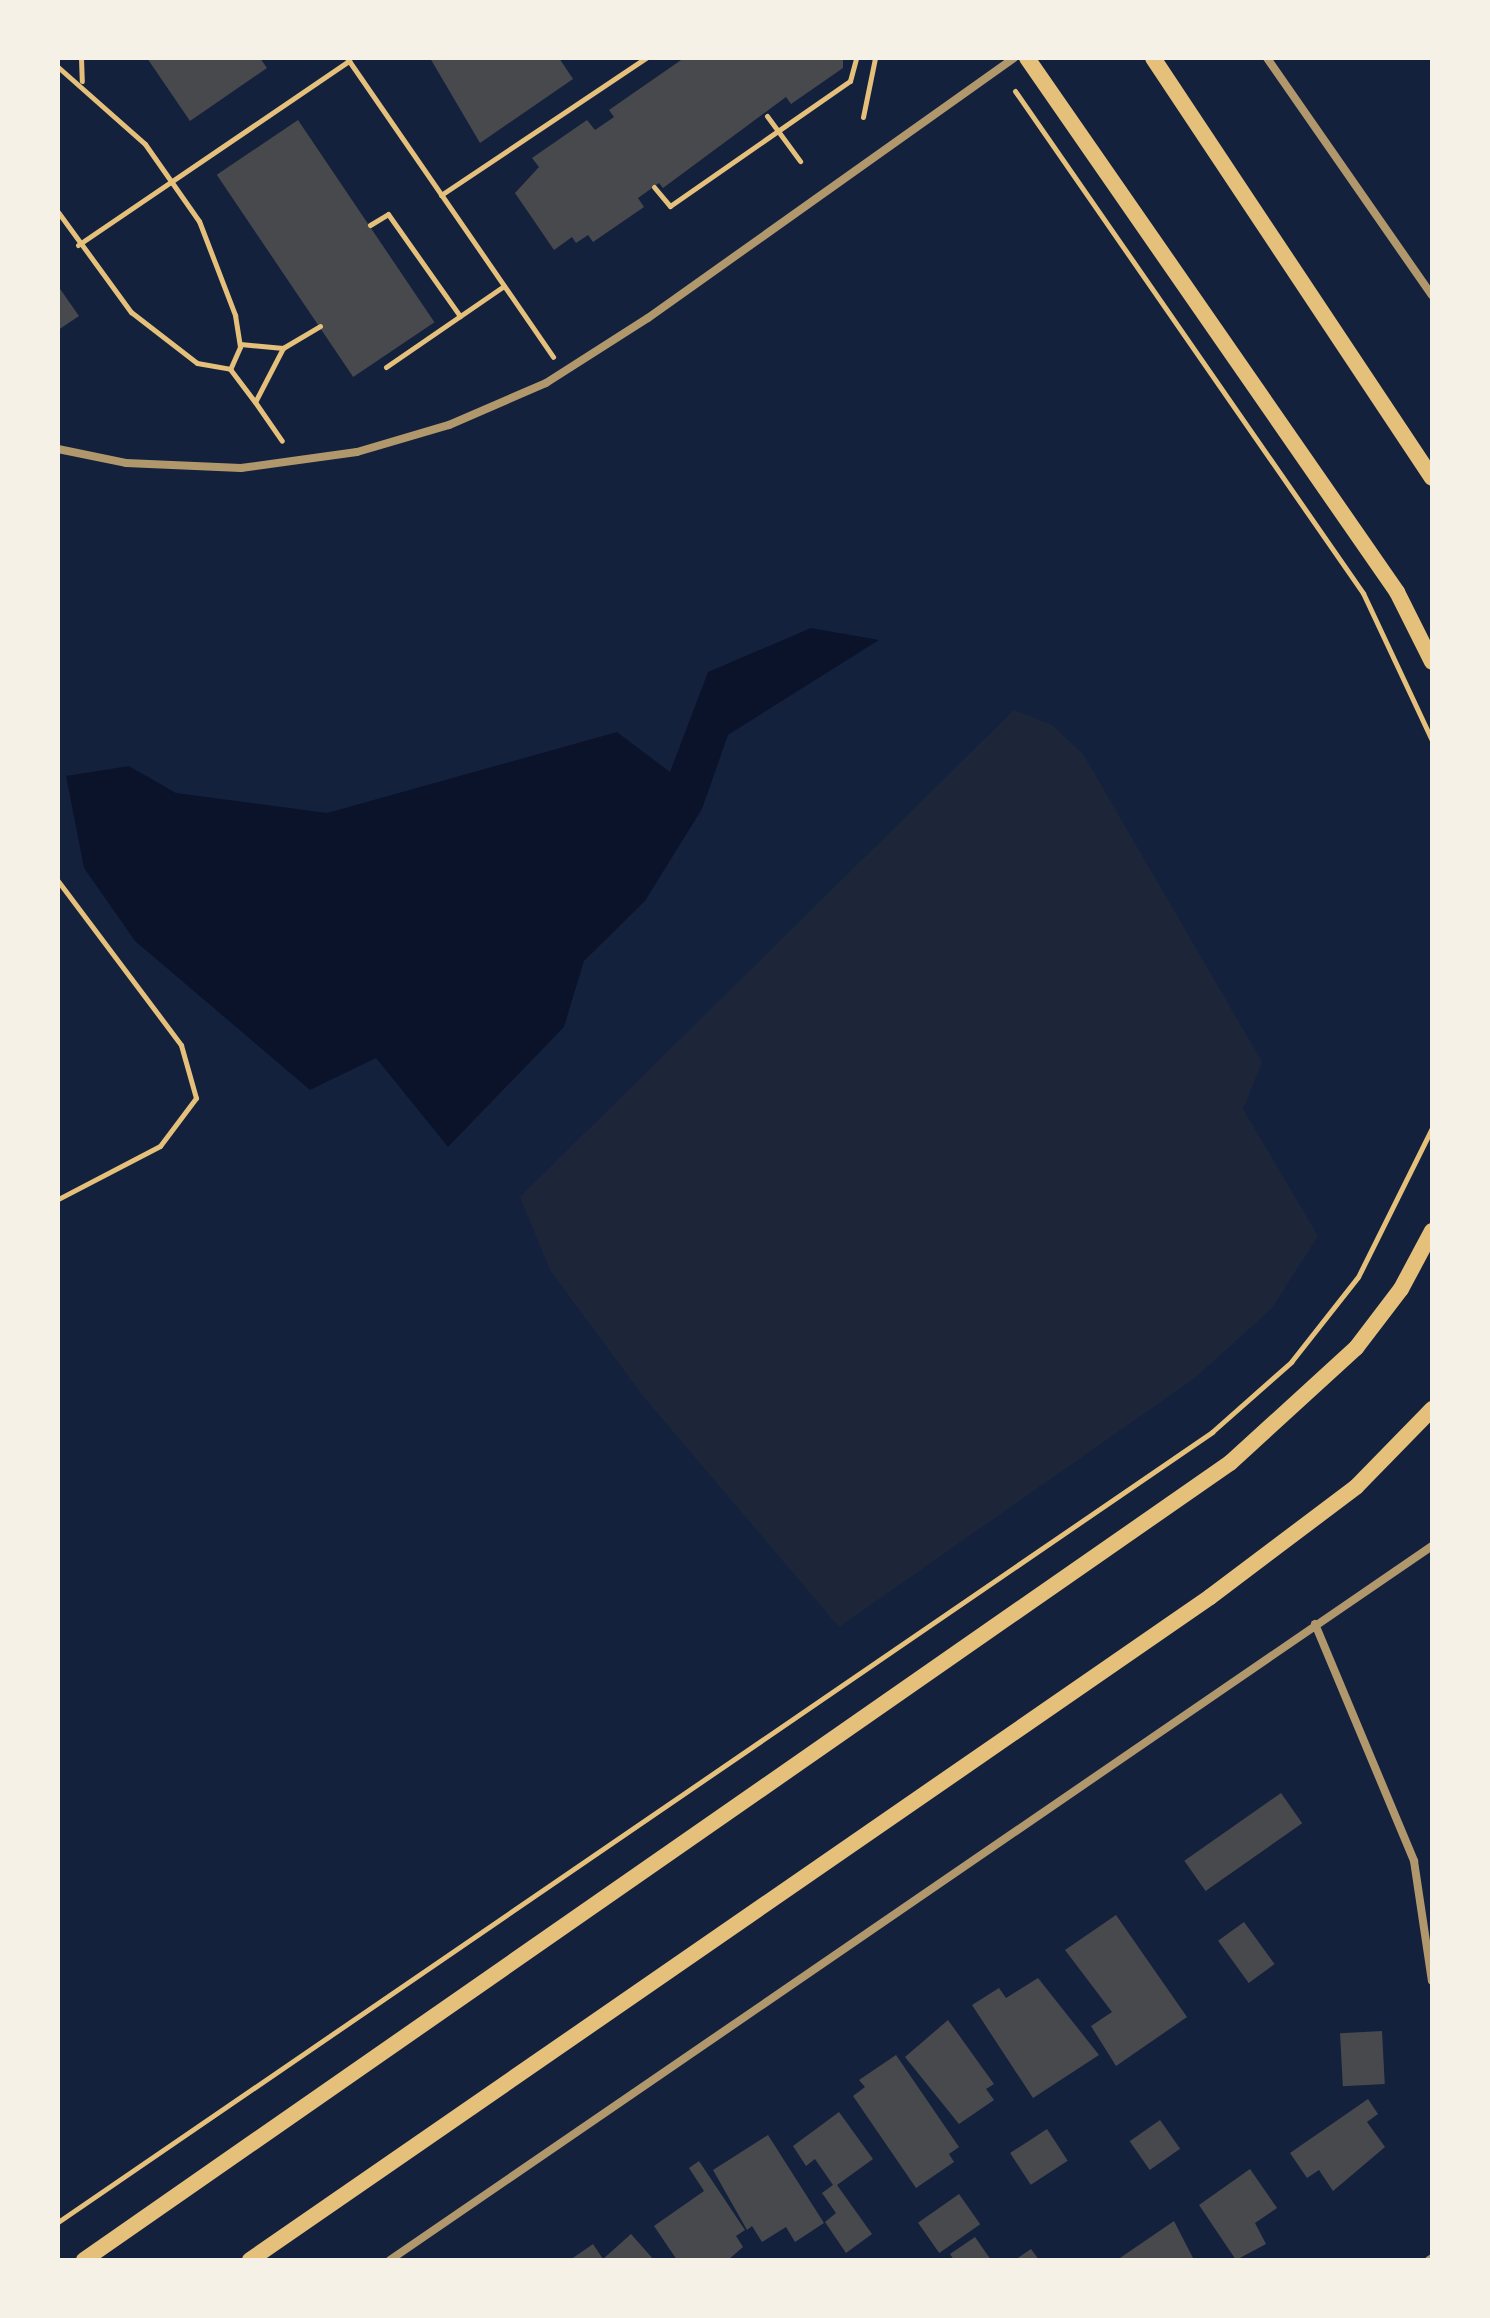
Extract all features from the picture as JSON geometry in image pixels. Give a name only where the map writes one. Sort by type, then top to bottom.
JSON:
[{"type":"main road","points":[[1027,58],[1397,592],[1432,662]]},
{"type":"main road","points":[[1153,58],[1432,478]]},
{"type":"main road","points":[[84,2260],[1230,1463],[1356,1348],[1401,1289],[1432,1231]]},
{"type":"main road","points":[[250,2260],[1210,1597],[1356,1487],[1432,1409]]},
{"type":"street","points":[[58,449],[185,469],[357,452],[449,425],[563,372],[1014,58]]},
{"type":"street","points":[[1267,58],[1432,295]]},
{"type":"street","points":[[390,2260],[1432,1546]]},
{"type":"street","points":[[1315,1624],[1414,1861],[1432,1981]]},
{"type":"path","points":[[81,58],[82,83]]},
{"type":"path","points":[[441,195],[646,58]]},
{"type":"path","points":[[654,187],[670,206],[850,81],[856,58]]},
{"type":"path","points":[[863,117],[875,58]]},
{"type":"path","points":[[78,245],[348,59],[563,372]]},
{"type":"path","points":[[58,67],[82,83],[173,180],[218,262],[240,344],[230,369]]},
{"type":"path","points":[[1015,91],[1363,593],[1432,740]]},
{"type":"path","points":[[767,116],[800,161]]},
{"type":"path","points":[[58,212],[78,245],[167,343],[197,363],[230,369],[286,446]]},
{"type":"path","points":[[370,225],[388,214],[460,316]]},
{"type":"path","points":[[386,367],[504,286]]},
{"type":"path","points":[[255,402],[283,348],[320,326]]},
{"type":"path","points":[[240,344],[283,348]]},
{"type":"path","points":[[58,881],[181,1045],[196,1098],[160,1146],[58,1199]]},
{"type":"path","points":[[58,2222],[1212,1432],[1291,1362],[1358,1277],[1432,1128]]},
{"type":"shaded area","points":[[811,628],[879,640],[728,735],[702,809],[645,901],[584,961],[564,1027],[448,1147],[376,1058],[310,1090],[135,941],[84,868],[66,776],[129,766],[176,793],[327,813],[617,732],[670,772],[708,672]]},
{"type":"shaded area","points":[[1014,710],[1052,725],[1083,754],[1262,1062],[1243,1109],[1318,1236],[1272,1308],[1196,1377],[839,1627],[643,1396],[550,1270],[520,1197]]},
{"type":"building","points":[[147,58],[260,58],[267,68],[190,121]]},
{"type":"building","points":[[430,58],[559,58],[573,79],[480,143]]},
{"type":"building","points":[[684,58],[843,58],[843,68],[791,104],[786,97],[663,188],[659,183],[638,198],[644,207],[593,242],[588,235],[576,243],[572,237],[554,250],[515,193],[539,167],[532,158],[587,120],[595,130],[614,117],[609,110]]},
{"type":"building","points":[[298,120],[434,322],[353,377],[217,175]]},
{"type":"building","points":[[58,286],[79,316],[58,330]]},
{"type":"building","points":[[1281,1793],[1302,1823],[1206,1891],[1184,1861]]},
{"type":"building","points":[[1116,1915],[1187,2017],[1116,2066],[1091,2026],[1112,2012],[1065,1950]]},
{"type":"building","points":[[1244,1922],[1275,1964],[1249,1983],[1218,1941]]},
{"type":"building","points":[[1038,1978],[1099,2055],[1033,2098],[972,2005],[999,1988],[1006,1998]]},
{"type":"building","points":[[948,2020],[994,2084],[986,2089],[994,2100],[959,2124],[905,2057]]},
{"type":"building","points":[[1382,2031],[1385,2084],[1343,2086],[1340,2033]]},
{"type":"building","points":[[896,2055],[959,2147],[949,2154],[954,2162],[916,2188],[853,2096],[865,2087],[859,2080]]},
{"type":"building","points":[[1368,2099],[1378,2114],[1367,2122],[1385,2147],[1333,2191],[1319,2170],[1307,2178],[1290,2153]]},
{"type":"building","points":[[839,2112],[873,2159],[837,2185],[872,2234],[846,2253],[825,2222],[836,2213],[822,2193],[833,2185],[815,2159],[806,2166],[793,2146]]},
{"type":"building","points":[[1160,2120],[1180,2149],[1150,2170],[1130,2141]]},
{"type":"building","points":[[1047,2129],[1068,2161],[1031,2185],[1010,2153]]},
{"type":"building","points":[[768,2135],[824,2223],[795,2242],[786,2227],[762,2242],[752,2226],[747,2230],[713,2170]]},
{"type":"building","points":[[699,2161],[745,2230],[736,2236],[743,2247],[728,2260],[677,2260],[654,2226],[704,2191],[689,2168]]},
{"type":"building","points":[[1250,2169],[1277,2208],[1255,2223],[1266,2244],[1236,2260],[1199,2205]]},
{"type":"building","points":[[959,2194],[980,2224],[939,2253],[918,2223]]},
{"type":"building","points":[[1174,2221],[1194,2260],[1117,2260]]},
{"type":"building","points":[[631,2234],[654,2260],[570,2260],[593,2244],[603,2259]]},
{"type":"building","points":[[975,2237],[991,2260],[954,2260],[950,2254]]},
{"type":"building","points":[[1031,2249],[1039,2260],[1015,2260]]}]
